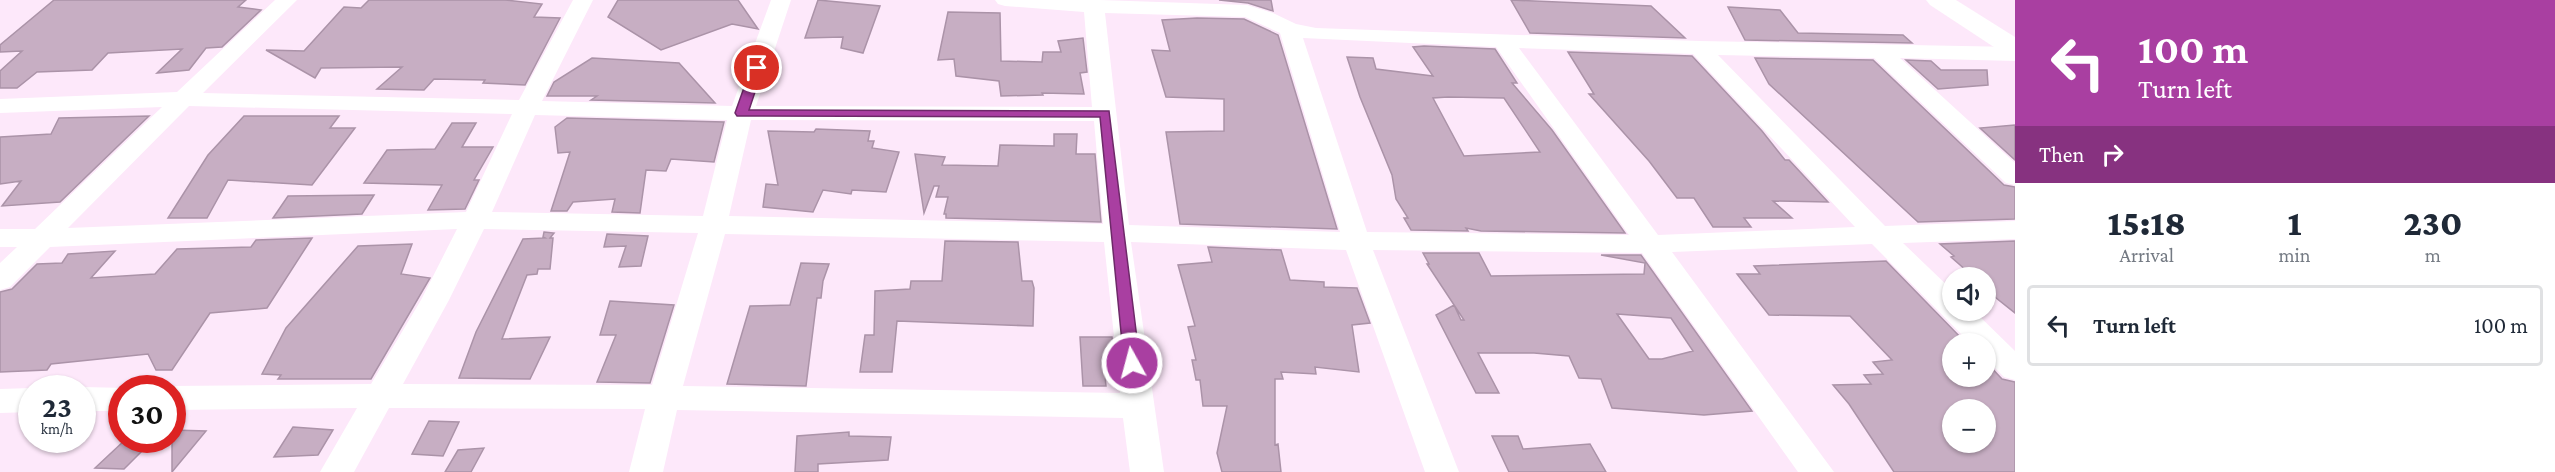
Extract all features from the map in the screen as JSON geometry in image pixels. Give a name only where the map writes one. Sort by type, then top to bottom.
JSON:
[{"type":"street","points":[[0,280],[287,0]]},
{"type":"street","points":[[337,472],[382,395],[476,220],[526,107],[583,0]]},
{"type":"street","points":[[645,472],[714,225],[741,113],[781,0]]},
{"type":"street","points":[[1005,0],[1094,6],[1246,11],[1272,9],[1290,30],[1356,241],[1442,472]]},
{"type":"street","points":[[1939,0],[2015,49]]},
{"type":"street","points":[[1094,6],[1117,233],[1147,472]]},
{"type":"street","points":[[1290,30],[1316,34],[1503,42],[2015,54]]},
{"type":"street","points":[[1503,42],[1817,472]]},
{"type":"street","points":[[1699,48],[1878,235],[1942,297]]},
{"type":"street","points":[[1880,52],[2015,177]]},
{"type":"street","points":[[0,106],[183,99],[741,113],[1105,114]]},
{"type":"street","points":[[0,238],[476,220],[1117,233],[1356,241],[1652,244],[2015,230]]},
{"type":"street","points":[[1966,321],[2015,369]]},
{"type":"street","points":[[186,398],[382,395],[1137,406]]},
{"type":"street","points":[[0,400],[18,400]]},
{"type":"building","points":[[54,0],[246,0],[238,7],[261,10],[222,47],[206,48],[189,70],[157,73],[182,49],[108,53],[92,70],[37,72],[17,88],[0,88],[0,71],[22,51],[0,52],[0,45]]},
{"type":"building","points":[[369,0],[505,0],[542,4],[534,17],[560,18],[525,85],[483,83],[485,80],[434,79],[424,90],[377,89],[402,67],[321,68],[315,78],[266,50],[304,51],[344,7],[361,8]]},
{"type":"building","points":[[618,0],[738,0],[758,29],[732,24],[661,50],[608,17]]},
{"type":"building","points":[[818,0],[880,6],[863,53],[841,48],[843,37],[805,38]]},
{"type":"building","points":[[1219,0],[1271,0],[1273,11],[1248,3]]},
{"type":"building","points":[[1511,0],[1651,6],[1685,38],[1530,33]]},
{"type":"building","points":[[1728,7],[1780,10],[1798,33],[1903,35],[1912,43],[1745,40]]},
{"type":"building","points":[[948,12],[1000,13],[1001,61],[1042,62],[1043,52],[1061,52],[1058,41],[1083,38],[1087,72],[1080,73],[1084,94],[1042,93],[1043,95],[1001,96],[999,81],[956,76],[954,59],[938,60]]},
{"type":"building","points":[[1244,19],[1278,35],[1337,229],[1180,224],[1166,132],[1224,131],[1224,99],[1166,97],[1152,50],[1170,51],[1162,20]]},
{"type":"building","points":[[1413,47],[1495,49],[1517,83],[1512,83],[1552,130],[1625,233],[1481,231],[1466,228],[1468,231],[1411,230],[1404,218],[1408,218],[1396,199],[1392,175],[1360,97],[1347,57],[1373,58],[1376,69],[1433,76]],"holes":[[[1433,98],[1504,98],[1540,152],[1464,156]]]},
{"type":"building","points":[[1568,52],[1692,56],[1762,131],[1785,160],[1789,160],[1828,202],[1773,201],[1792,218],[1744,218],[1751,227],[1713,227],[1694,198],[1677,198],[1649,161],[1589,94],[1594,94]]},
{"type":"building","points":[[592,58],[679,63],[715,103],[591,100],[597,96],[547,96],[554,82]]},
{"type":"building","points":[[1755,58],[1873,60],[2004,185],[2015,187],[2015,219],[1918,222],[1769,84]]},
{"type":"building","points":[[1906,60],[1931,61],[1941,70],[1987,70],[1988,85],[1938,89]]},
{"type":"building","points":[[149,116],[60,202],[2,206],[21,181],[0,184],[0,137],[51,134],[59,118]]},
{"type":"building","points":[[244,116],[339,116],[330,128],[355,128],[312,185],[228,180],[207,218],[168,218],[208,155]]},
{"type":"building","points":[[567,118],[724,122],[714,162],[671,159],[666,171],[646,170],[640,213],[612,212],[615,199],[573,202],[567,211],[551,211],[570,152],[558,153],[555,127]]},
{"type":"building","points":[[452,123],[476,123],[462,147],[493,147],[474,180],[479,180],[465,209],[428,210],[442,185],[364,183],[387,150],[435,149]]},
{"type":"building","points":[[2015,125],[2015,160],[1980,128]]},
{"type":"building","points":[[816,129],[870,131],[868,141],[874,141],[872,148],[899,152],[886,192],[852,190],[851,194],[823,190],[813,212],[763,207],[766,184],[778,185],[768,131],[814,132]]},
{"type":"building","points":[[1054,134],[1077,134],[1076,154],[1095,154],[1101,222],[946,218],[944,214],[948,197],[936,197],[939,186],[934,186],[924,213],[915,154],[945,157],[942,165],[998,166],[1000,145],[1054,146]]},
{"type":"building","points":[[374,195],[362,214],[273,218],[288,196]]},
{"type":"building","points":[[544,232],[554,233],[550,238],[553,238],[550,269],[538,269],[537,274],[527,275],[502,339],[550,337],[530,379],[459,378],[476,332],[523,239],[545,238],[543,237]]},
{"type":"building","points":[[607,234],[648,236],[641,266],[619,267],[626,246],[604,247]]},
{"type":"building","points":[[312,238],[267,308],[210,313],[172,370],[156,370],[148,354],[51,364],[47,370],[0,372],[0,292],[12,289],[37,264],[62,263],[68,254],[115,251],[91,278],[155,274],[177,249],[251,247],[256,240]]},
{"type":"building","points":[[945,241],[1018,242],[1022,281],[1032,281],[1034,288],[1033,326],[897,321],[892,372],[860,372],[865,335],[874,335],[875,291],[910,289],[911,281],[942,281]]},
{"type":"building","points":[[2015,241],[2015,313],[1996,298],[1996,267],[1962,267],[1940,244]]},
{"type":"building","points":[[412,244],[401,274],[430,278],[371,379],[278,379],[281,375],[262,374],[286,328],[358,246]]},
{"type":"building","points":[[1208,247],[1281,250],[1290,280],[1324,282],[1324,287],[1357,288],[1370,323],[1352,325],[1359,372],[1315,367],[1316,374],[1281,372],[1283,379],[1275,379],[1275,445],[1278,444],[1281,472],[1222,472],[1217,453],[1227,406],[1203,406],[1200,380],[1196,380],[1192,360],[1196,360],[1188,327],[1195,326],[1178,265],[1212,262]]},
{"type":"building","points":[[1423,253],[1479,253],[1491,276],[1644,274],[1645,263],[1601,255],[1641,255],[1752,411],[1704,415],[1612,408],[1601,379],[1579,378],[1569,356],[1534,353],[1478,353],[1499,393],[1476,393],[1436,315],[1454,305],[1461,320],[1464,320],[1427,264],[1429,264]],"holes":[[[1617,314],[1671,318],[1693,351],[1662,359],[1649,359]]]},
{"type":"building","points":[[1886,261],[1942,321],[1956,333],[1942,333],[1942,387],[1996,387],[1996,373],[2002,379],[2015,382],[2015,472],[1894,472],[1849,404],[1833,385],[1871,384],[1864,375],[1883,374],[1873,362],[1892,360],[1850,316],[1769,315],[1737,274],[1760,274],[1754,266]]},
{"type":"building","points":[[801,263],[829,264],[823,281],[821,298],[817,298],[806,386],[727,384],[750,306],[790,305]]},
{"type":"building","points":[[610,301],[674,305],[650,383],[597,382],[616,335],[600,335]]},
{"type":"building","points":[[1080,337],[1112,337],[1114,358],[1103,358],[1106,386],[1083,386]]},
{"type":"building","points":[[429,421],[459,422],[443,456],[412,454]]},
{"type":"building","points":[[293,427],[333,430],[318,455],[274,457]]},
{"type":"building","points":[[186,430],[206,431],[172,472],[172,453],[186,453]]},
{"type":"building","points":[[849,432],[849,436],[891,437],[888,460],[818,464],[818,472],[795,472],[797,436]]},
{"type":"building","points":[[1492,436],[1518,436],[1523,449],[1590,444],[1606,472],[1509,472]]},
{"type":"building","points":[[484,448],[471,472],[445,472],[458,450]]},
{"type":"building","points":[[111,453],[140,453],[124,469],[95,468]]},
{"type":"route","points":[[757,68],[741,113],[1105,114],[1132,363]]}]
